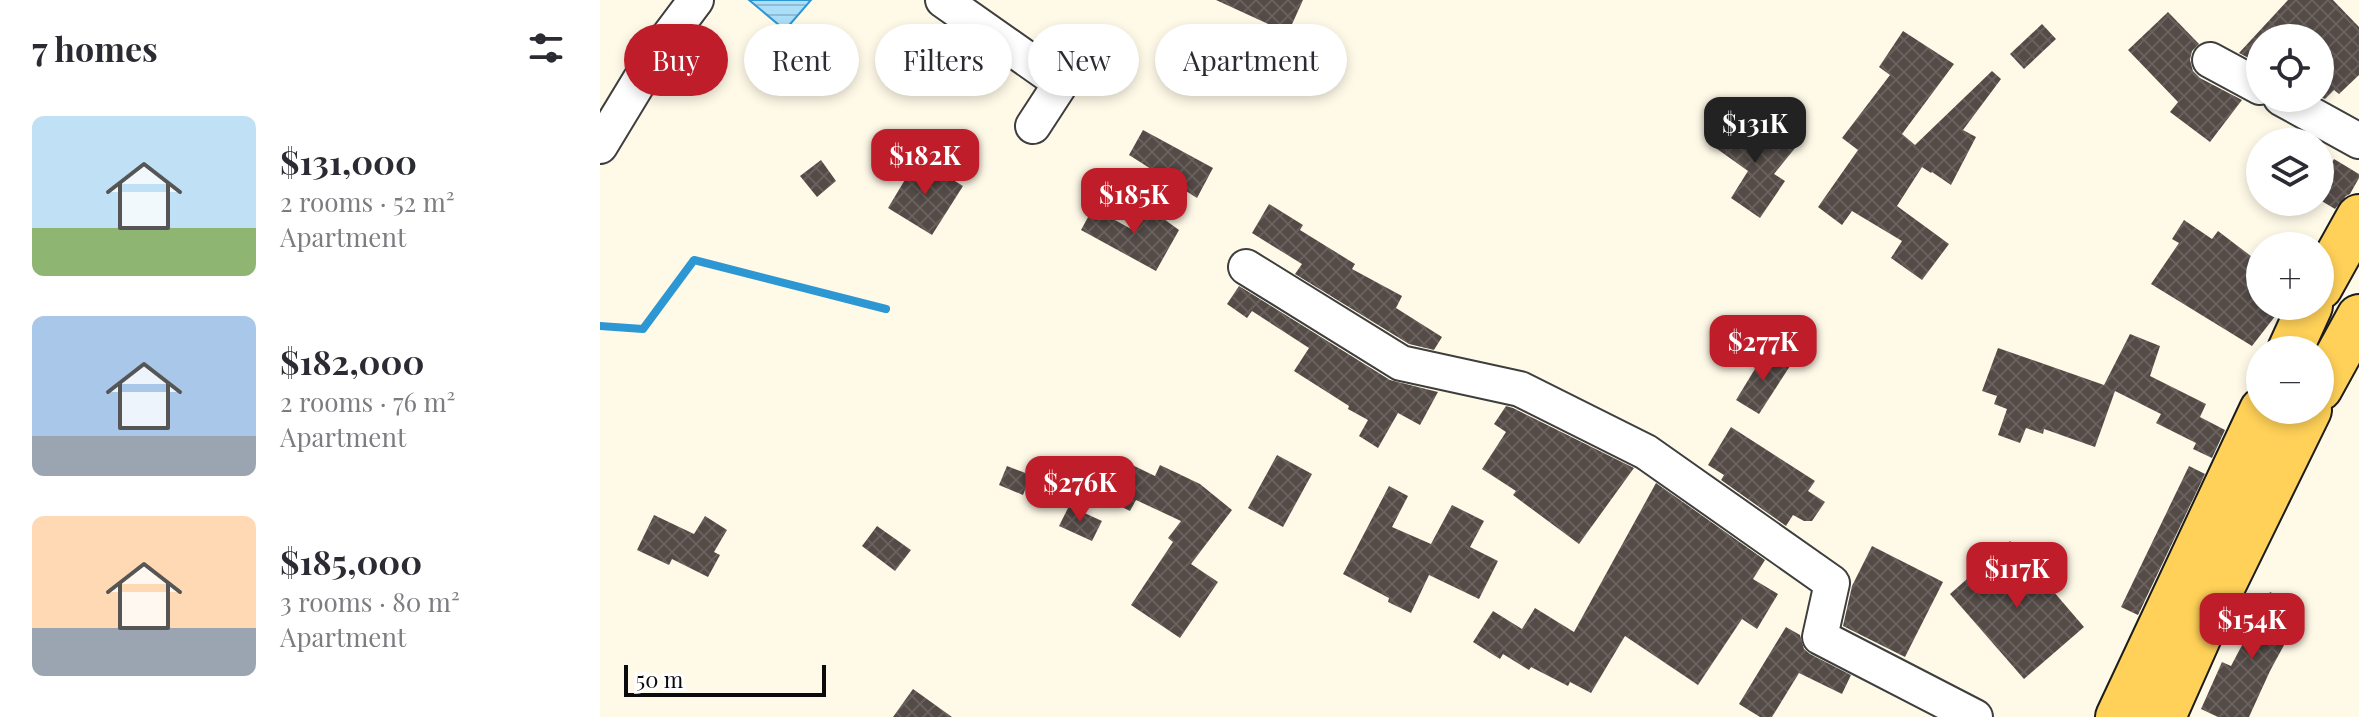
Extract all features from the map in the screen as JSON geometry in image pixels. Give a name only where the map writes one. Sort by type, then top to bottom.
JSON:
[{"type":"main road","points":[[2334,262],[2359,217]]},
{"type":"main road","points":[[2334,363],[2359,317]]},
{"type":"main road","points":[[2118,717],[2255,424]]},
{"type":"main road","points":[[2163,717],[2207,618],[2302,424]]},
{"type":"street","points":[[600,146],[657,52],[696,0]]},
{"type":"street","points":[[943,0],[1061,83],[1033,126]]},
{"type":"street","points":[[2210,60],[2246,79]]},
{"type":"street","points":[[2306,112],[2359,141]]},
{"type":"street","points":[[1246,267],[1401,363],[1520,389],[1646,452],[1832,583],[1820,637],[1975,717]]},
{"type":"water","points":[[749,0],[811,0],[790,24],[778,24]]},
{"type":"building","points":[[1216,0],[1303,0],[1292,24],[1268,24]]},
{"type":"building","points":[[2288,0],[2333,0],[2359,27],[2359,75],[2339,94],[2334,90],[2334,24],[2266,24]]},
{"type":"building","points":[[2168,12],[2199,44],[2192,51],[2190,60],[2193,71],[2200,78],[2242,100],[2210,142],[2170,112],[2178,102],[2128,50]]},
{"type":"building","points":[[2042,24],[2056,39],[2024,69],[2010,54]]},
{"type":"building","points":[[1903,31],[1954,64],[1902,134],[1915,145],[1992,71],[2001,79],[1963,130],[1976,137],[1951,185],[1922,167],[1897,206],[1949,244],[1922,280],[1891,258],[1902,241],[1852,211],[1842,225],[1818,207],[1858,150],[1842,138],[1890,75],[1879,67]]},
{"type":"building","points":[[1721,121],[1761,149],[1781,126],[1800,142],[1774,174],[1785,181],[1760,218],[1731,198],[1748,171],[1706,141]]},
{"type":"building","points":[[1143,130],[1213,168],[1197,198],[1129,155]]},
{"type":"building","points":[[918,158],[963,186],[932,235],[888,208]]},
{"type":"building","points":[[2334,159],[2359,174],[2350,194],[2335,209]]},
{"type":"building","points":[[821,160],[836,181],[817,197],[800,176]]},
{"type":"building","points":[[1269,204],[1303,225],[1300,230],[1355,264],[1352,269],[1402,296],[1396,308],[1442,337],[1434,350],[1409,344],[1295,274],[1302,264],[1252,233]]},
{"type":"building","points":[[1146,206],[1179,230],[1156,271],[1081,230],[1093,208],[1133,230]]},
{"type":"building","points":[[2184,220],[2212,239],[2218,231],[2246,252],[2246,320],[2272,320],[2260,336],[2246,336],[2246,342],[2151,284],[2179,243],[2172,239]]},
{"type":"building","points":[[1239,286],[1390,380],[1438,392],[1420,425],[1398,413],[1378,448],[1359,436],[1368,420],[1294,371],[1309,348],[1252,311],[1247,318],[1227,304]]},
{"type":"building","points":[[2130,334],[2160,346],[2150,376],[2206,404],[2200,417],[2225,430],[2212,458],[2193,449],[2196,443],[2156,423],[2161,414],[2115,391],[2095,447],[2044,429],[2043,434],[2026,428],[2020,443],[1998,435],[2007,409],[1994,404],[1997,396],[1982,391],[1998,348],[2104,385]]},
{"type":"building","points":[[1766,351],[1790,366],[1759,414],[1736,400]]},
{"type":"building","points":[[1506,406],[1634,468],[1579,544],[1513,495],[1516,491],[1482,469],[1506,432],[1494,424]]},
{"type":"building","points":[[1731,427],[1815,481],[1808,491],[1825,502],[1812,521],[1804,521],[1793,515],[1786,526],[1721,480],[1724,475],[1708,465]]},
{"type":"building","points":[[1277,455],[1312,474],[1283,527],[1248,508]]},
{"type":"building","points":[[1126,462],[1155,476],[1160,465],[1200,484],[1232,510],[1191,564],[1218,582],[1180,638],[1131,605],[1173,542],[1168,538],[1181,521],[1136,500],[1130,511],[1107,500]]},
{"type":"building","points":[[1007,466],[1031,475],[1023,495],[999,485]]},
{"type":"building","points":[[2189,466],[2205,474],[2138,615],[2121,607]]},
{"type":"building","points":[[1656,483],[1765,560],[1753,579],[1778,594],[1757,629],[1742,619],[1698,685],[1625,636],[1591,693],[1570,682],[1568,686],[1531,667],[1529,670],[1503,654],[1500,659],[1473,642],[1493,611],[1522,629],[1535,608],[1574,632]]},
{"type":"building","points":[[1389,486],[1408,496],[1392,527],[1431,544],[1452,505],[1484,521],[1470,547],[1498,561],[1479,599],[1429,575],[1411,613],[1343,574]]},
{"type":"building","points":[[1069,506],[1102,521],[1092,541],[1059,526]]},
{"type":"building","points":[[654,515],[694,534],[705,516],[727,530],[714,552],[720,555],[708,577],[672,559],[669,565],[637,550]]},
{"type":"building","points":[[877,526],[911,550],[895,571],[862,546]]},
{"type":"building","points":[[2010,541],[2084,627],[2024,679],[1950,594]]},
{"type":"building","points":[[1872,546],[1943,582],[1905,657],[1843,626],[1852,586]]},
{"type":"building","points":[[2270,592],[2303,610],[2249,717],[2218,717],[2201,709],[2222,662],[2231,666]]},
{"type":"building","points":[[1786,627],[1800,635],[1804,649],[1810,654],[1851,675],[1842,694],[1799,673],[1772,717],[1760,717],[1739,704]]},
{"type":"building","points":[[913,689],[952,717],[893,717]]},
{"type":"waterway","points":[[600,326],[643,329],[694,260],[886,309]]}]
